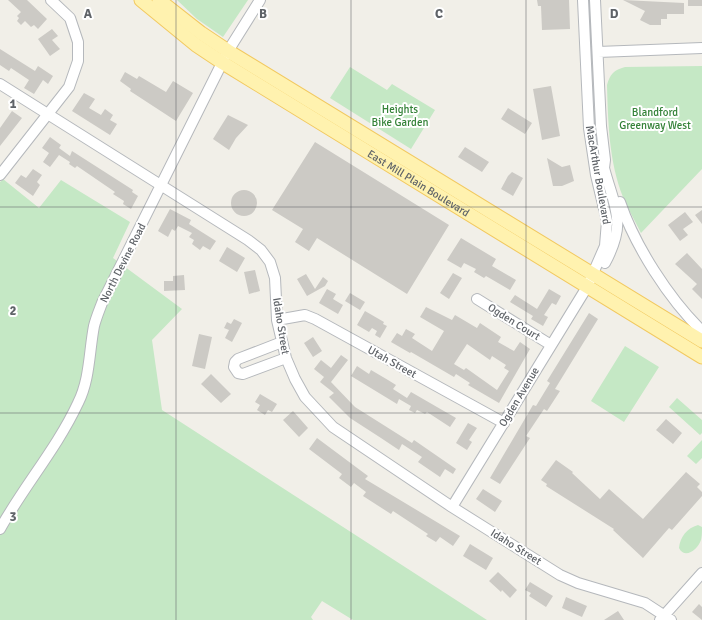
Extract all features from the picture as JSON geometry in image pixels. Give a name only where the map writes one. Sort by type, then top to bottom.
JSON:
[{"type":"main road","name":"East Mill Plain Boulevard","points":[[142,0],[196,45],[225,57],[359,131],[702,341]]},
{"type":"main road","name":"East Mill Plain Boulevard","points":[[159,0],[201,33],[225,57],[290,104],[702,357]]},
{"type":"main road","points":[[290,104],[305,106],[350,134],[354,134],[359,131]]},
{"type":"main road","points":[[364,149],[380,152],[416,174],[419,175],[424,171]]},
{"type":"street","points":[[0,175],[69,87],[78,61],[78,42],[70,18],[51,0]]},
{"type":"street","name":"North Devine Road","points":[[0,530],[20,496],[59,439],[79,402],[86,380],[94,325],[102,303],[162,186],[225,57],[260,0]]},
{"type":"street","name":"MacArthur Boulevard","points":[[583,0],[589,128],[607,228],[603,253],[595,276]]},
{"type":"street","name":"MacArthur Boulevard","points":[[587,287],[612,248],[618,222],[604,168],[606,160],[601,126],[595,0]]},
{"type":"street","points":[[598,52],[702,48]]},
{"type":"street","name":"Idaho Street","points":[[0,84],[248,240],[261,250],[270,262],[275,278],[277,320],[286,358],[306,397],[333,427],[452,507],[560,575],[578,583],[645,603],[665,618]]},
{"type":"street","points":[[606,160],[610,167],[625,215],[653,269],[671,296],[702,331]]},
{"type":"street","name":"Ogden Avenue","points":[[452,507],[587,287]]},
{"type":"street","name":"Ogden Court","points":[[477,299],[551,345]]},
{"type":"street","name":"Utah Street","points":[[277,320],[305,315],[315,319],[504,423]]},
{"type":"street","points":[[282,342],[238,359],[235,362],[234,367],[238,373],[243,374],[286,358]]},
{"type":"street","points":[[665,618],[702,573]]},
{"type":"green space","points":[[177,0],[248,0],[223,37],[197,19]]},
{"type":"green space","name":"Blandford Greenway West","points":[[702,66],[702,169],[641,233],[618,184],[610,142],[608,81],[613,73],[625,67]]},
{"type":"green space","name":"Heights Bike Garden","points":[[350,67],[387,90],[392,84],[435,110],[411,149],[330,98]]},
{"type":"green space","points":[[3,179],[39,208],[61,180],[130,222],[113,258],[182,309],[152,340],[162,410],[487,620],[353,620],[322,601],[311,617],[313,620],[0,620],[0,182]]},
{"type":"green space","points":[[625,346],[659,367],[624,422],[591,401]]},
{"type":"green space","points":[[677,398],[702,420],[702,433],[700,435],[669,407]]},
{"type":"green space","points":[[702,440],[702,458],[696,464],[687,456]]},
{"type":"green space","points":[[698,525],[702,527],[701,540],[694,550],[685,553],[679,548],[683,537],[687,531]]},
{"type":"building","points":[[8,0],[27,0],[47,19],[38,29],[34,25],[31,27],[25,21],[21,25],[17,21],[19,18],[17,16],[21,12]]},
{"type":"building","points":[[537,0],[569,0],[570,29],[542,30],[541,6],[538,6]]},
{"type":"building","points":[[623,0],[684,3],[684,14],[667,14],[667,19],[661,19],[661,25],[650,25],[640,20],[645,11]]},
{"type":"building","points":[[688,0],[702,0],[702,6],[688,6]]},
{"type":"building","points":[[52,29],[58,36],[52,40],[60,49],[50,56],[38,39]]},
{"type":"building","points":[[0,49],[35,71],[38,66],[53,76],[48,84],[43,80],[34,94],[24,88],[29,80],[11,68],[9,71],[0,65]]},
{"type":"building","points":[[125,72],[137,79],[139,76],[166,92],[173,81],[193,93],[176,121],[130,91],[131,89],[120,81]]},
{"type":"building","points":[[551,86],[560,136],[542,140],[533,89]]},
{"type":"building","points":[[84,93],[95,99],[89,108],[101,115],[105,109],[113,115],[110,120],[117,124],[110,135],[72,111]]},
{"type":"building","points":[[508,108],[532,123],[525,134],[501,119]]},
{"type":"building","points":[[12,111],[22,118],[0,146],[0,128]]},
{"type":"building","points":[[228,115],[248,125],[236,138],[229,150],[213,139]]},
{"type":"building","points":[[50,137],[61,145],[59,148],[70,156],[72,151],[133,190],[132,192],[138,196],[131,209],[123,204],[124,201],[113,194],[115,192],[77,166],[75,168],[69,164],[70,162],[59,155],[50,167],[43,162],[49,153],[42,148]]},
{"type":"building","points":[[315,142],[449,225],[407,294],[317,238],[309,251],[295,242],[303,229],[272,210]]},
{"type":"building","points":[[465,147],[489,162],[482,172],[458,157]]},
{"type":"building","points":[[547,158],[562,167],[570,165],[574,181],[562,186],[553,186]]},
{"type":"building","points":[[33,169],[42,175],[37,182],[40,185],[33,196],[15,183],[21,175],[26,178]]},
{"type":"building","points":[[512,172],[523,178],[513,196],[501,189]]},
{"type":"building","points":[[244,190],[253,194],[257,203],[253,212],[244,216],[235,212],[231,203],[235,194]]},
{"type":"building","points":[[170,209],[191,220],[189,224],[216,241],[210,250],[203,246],[200,250],[192,244],[194,240],[189,237],[192,233],[178,226],[175,231],[172,229],[168,237],[158,231]]},
{"type":"building","points":[[702,210],[702,224],[695,215]]},
{"type":"building","points":[[685,212],[693,222],[683,229],[688,235],[680,241],[668,225]]},
{"type":"building","points":[[461,238],[496,259],[492,266],[516,280],[510,290],[486,276],[484,278],[474,272],[476,269],[464,263],[461,268],[447,260]]},
{"type":"building","points":[[227,247],[245,258],[237,272],[219,261]]},
{"type":"building","points":[[687,253],[702,269],[702,299],[692,289],[697,284],[675,264]]},
{"type":"building","points":[[255,270],[260,291],[249,294],[244,272]]},
{"type":"building","points":[[453,273],[462,278],[449,299],[440,293]]},
{"type":"building","points":[[306,274],[315,289],[323,277],[328,281],[325,286],[307,296],[297,279]]},
{"type":"building","points":[[184,275],[185,290],[164,291],[164,281],[173,281],[173,276]]},
{"type":"building","points":[[327,289],[336,294],[333,299],[343,305],[338,314],[319,303]]},
{"type":"building","points":[[549,289],[561,296],[556,305],[552,303],[544,315],[548,317],[543,326],[531,319],[533,316],[510,302],[515,295],[537,309]]},
{"type":"building","points":[[350,293],[365,302],[360,310],[345,301]]},
{"type":"building","points":[[426,307],[452,320],[455,315],[477,328],[480,323],[501,337],[498,342],[514,351],[520,342],[530,349],[499,403],[468,385],[470,383],[456,374],[454,377],[391,342],[397,333],[402,336],[406,329],[415,334],[412,338],[432,351],[444,331],[420,317]],"holes":[[[467,344],[490,360],[492,356],[506,365],[504,368],[509,371],[497,390],[466,368],[464,370],[454,364]]]},
{"type":"building","points":[[365,311],[384,322],[383,324],[387,326],[380,338],[375,335],[377,331],[372,328],[369,332],[357,325]]},
{"type":"building","points":[[589,313],[598,319],[555,389],[560,391],[547,411],[544,409],[526,436],[530,438],[500,484],[490,478],[533,405],[536,406],[550,383],[547,381]]},
{"type":"building","points":[[234,319],[242,323],[232,342],[225,338],[229,330],[224,328],[227,322],[231,324]]},
{"type":"building","points":[[199,334],[212,337],[205,369],[192,366]]},
{"type":"building","points":[[313,337],[322,351],[313,357],[304,343]]},
{"type":"building","points":[[341,355],[348,360],[331,382],[355,407],[412,443],[414,440],[456,469],[453,474],[445,469],[440,477],[418,462],[422,457],[402,444],[399,450],[350,418],[329,397],[334,393],[320,382],[324,377],[314,369],[321,360],[331,368]]},
{"type":"building","points":[[357,366],[369,374],[371,370],[396,385],[393,389],[407,398],[411,392],[456,418],[450,427],[427,412],[425,414],[417,410],[415,413],[409,410],[411,406],[399,399],[397,404],[351,376]]},
{"type":"building","points":[[211,374],[231,394],[221,403],[201,384]]},
{"type":"building","points":[[260,394],[277,404],[272,412],[268,410],[265,415],[257,410],[260,405],[255,402]]},
{"type":"building","points":[[293,411],[308,428],[299,437],[283,420]]},
{"type":"building","points":[[666,419],[682,433],[673,444],[656,430]]},
{"type":"building","points":[[468,423],[477,428],[469,440],[472,442],[467,450],[456,443]]},
{"type":"building","points":[[317,438],[368,476],[365,479],[460,536],[453,546],[440,537],[436,542],[426,536],[428,534],[393,511],[391,514],[363,496],[366,492],[354,483],[351,487],[339,478],[342,474],[309,449]]},
{"type":"building","points":[[556,460],[573,472],[572,473],[600,499],[609,489],[643,519],[686,472],[700,484],[697,487],[702,492],[702,496],[672,530],[669,528],[643,558],[613,530],[614,529],[546,486],[547,484],[541,480]]},
{"type":"building","points":[[483,489],[502,501],[495,512],[476,499]]},
{"type":"building","points":[[470,544],[493,558],[486,570],[463,556]]},
{"type":"building","points":[[498,572],[517,590],[510,598],[489,581]]},
{"type":"building","points":[[530,582],[553,596],[546,607],[529,596],[531,593],[525,590]]},
{"type":"building","points":[[566,597],[587,606],[582,617],[562,608]]},
{"type":"building","points":[[699,604],[702,607],[702,620],[692,612]]},
{"type":"building","points":[[618,611],[624,620],[604,620]]}]
